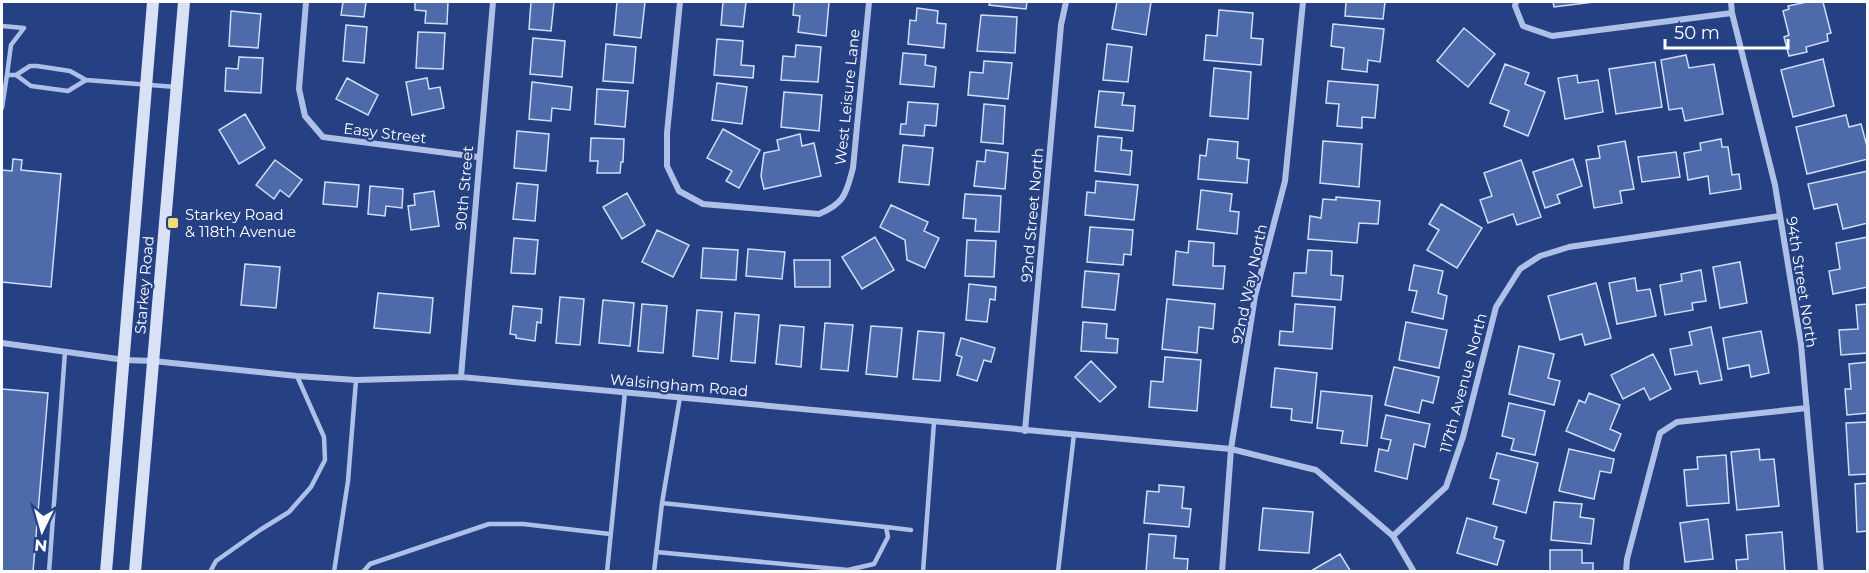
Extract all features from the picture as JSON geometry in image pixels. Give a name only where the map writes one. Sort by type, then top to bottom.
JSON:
[{"type":"main road","name":"Starkey Road","points":[[106,572],[153,2]]},
{"type":"main road","name":"Starkey Road","points":[[135,572],[184,2]]},
{"type":"street","name":"Easy Street","points":[[306,2],[299,89],[305,116],[323,137],[478,157]]},
{"type":"street","name":"90th Street","points":[[461,377],[493,2]]},
{"type":"street","name":"West Leisure Lane","points":[[680,2],[667,133],[667,166],[679,191],[703,204],[819,214],[834,208],[846,194],[853,168],[869,2]]},
{"type":"street","name":"92nd Street North","points":[[1025,431],[1061,25],[1066,2]]},
{"type":"street","name":"92nd Way North","points":[[1222,572],[1231,449],[1255,297],[1285,181],[1303,2]]},
{"type":"street","points":[[1516,2],[1515,6],[1523,26],[1552,36],[1732,13]]},
{"type":"street","name":"94th Street North","points":[[1731,2],[1775,185],[1801,344],[1821,572]]},
{"type":"street","name":"117th Avenue North","points":[[1393,536],[1446,487],[1463,437],[1496,307],[1520,269],[1540,256],[1569,247],[1780,216]]},
{"type":"street","name":"Walsingham Road","points":[[2,343],[125,360],[297,376],[356,380],[461,377],[1231,449],[1316,470],[1393,536],[1414,572]]},
{"type":"street","points":[[1626,572],[1627,559],[1660,433],[1677,422],[1807,408]]},
{"type":"lane","points":[[2,26],[24,28],[11,45],[2,108]]},
{"type":"lane","points":[[7,75],[16,75],[30,66],[37,66],[70,70],[86,80],[176,87]]},
{"type":"lane","points":[[16,75],[31,86],[68,91],[86,80]]},
{"type":"lane","points":[[49,572],[65,352]]},
{"type":"lane","points":[[210,572],[216,561],[289,512],[311,488],[325,460],[324,436],[297,376]]},
{"type":"lane","points":[[334,572],[348,481],[356,380]]},
{"type":"lane","points":[[607,572],[625,392]]},
{"type":"lane","points":[[654,572],[662,503],[680,397]]},
{"type":"lane","points":[[923,572],[934,422]]},
{"type":"lane","points":[[1058,572],[1074,434]]},
{"type":"lane","points":[[662,503],[911,530]]},
{"type":"lane","points":[[363,572],[370,564],[489,524],[523,524],[610,534]]},
{"type":"lane","points":[[656,552],[848,570],[874,564],[888,537],[886,527]]},
{"type":"building","points":[[343,2],[366,2],[364,17],[341,15]]},
{"type":"building","points":[[415,2],[448,2],[447,24],[425,23],[426,11],[415,10]]},
{"type":"building","points":[[531,2],[554,2],[551,31],[529,29]]},
{"type":"building","points":[[617,2],[645,2],[641,38],[614,35]]},
{"type":"building","points":[[723,2],[746,2],[743,27],[721,25]]},
{"type":"building","points":[[794,2],[829,2],[826,36],[798,32],[800,16],[793,15]]},
{"type":"building","points":[[990,2],[1027,2],[1026,9],[989,5]]},
{"type":"building","points":[[1117,2],[1151,2],[1146,35],[1112,29]]},
{"type":"building","points":[[1346,2],[1385,2],[1383,19],[1345,16]]},
{"type":"building","points":[[1553,2],[1594,2],[1554,7]]},
{"type":"building","points":[[1807,2],[1823,2],[1831,33],[1827,34],[1828,41],[1806,47],[1807,52],[1789,56],[1784,37],[1789,35],[1783,11],[1789,9],[1788,6]]},
{"type":"building","points":[[917,8],[938,11],[937,23],[946,24],[944,48],[908,44],[910,20],[916,21]]},
{"type":"building","points":[[1219,10],[1253,13],[1251,38],[1263,39],[1261,65],[1204,60],[1206,35],[1217,36]]},
{"type":"building","points":[[231,11],[261,14],[258,48],[229,46]]},
{"type":"building","points":[[981,15],[1017,17],[1015,53],[977,51]]},
{"type":"building","points":[[1333,24],[1384,29],[1380,62],[1368,60],[1367,72],[1342,69],[1344,48],[1331,46]]},
{"type":"building","points":[[346,25],[367,27],[364,63],[343,61]]},
{"type":"building","points":[[1464,28],[1495,54],[1468,87],[1437,61]]},
{"type":"building","points":[[418,32],[445,33],[443,69],[416,68]]},
{"type":"building","points":[[533,38],[565,41],[562,77],[530,74]]},
{"type":"building","points":[[717,39],[743,41],[741,65],[754,66],[753,78],[714,75]]},
{"type":"building","points":[[606,44],[636,47],[633,83],[603,81]]},
{"type":"building","points":[[1107,44],[1132,47],[1128,82],[1103,80]]},
{"type":"building","points":[[796,45],[821,47],[818,82],[781,80],[783,56],[795,57]]},
{"type":"building","points":[[903,53],[926,55],[925,65],[936,67],[934,87],[900,84]]},
{"type":"building","points":[[1686,55],[1689,68],[1714,64],[1723,114],[1685,121],[1682,108],[1669,110],[1661,60]]},
{"type":"building","points":[[239,57],[263,58],[261,93],[225,91],[226,68],[238,69]]},
{"type":"building","points":[[1823,59],[1834,106],[1793,117],[1781,70]]},
{"type":"building","points":[[984,61],[1012,63],[1008,99],[968,95],[970,72],[983,73]]},
{"type":"building","points":[[1655,62],[1662,107],[1616,114],[1609,69]]},
{"type":"building","points":[[1505,64],[1529,73],[1525,84],[1545,92],[1528,136],[1504,126],[1509,111],[1490,103]]},
{"type":"building","points":[[1214,68],[1251,72],[1248,119],[1210,116]]},
{"type":"building","points":[[1577,75],[1578,83],[1598,80],[1603,112],[1565,119],[1558,78]]},
{"type":"building","points":[[347,78],[378,95],[368,115],[336,99]]},
{"type":"building","points":[[427,78],[429,89],[440,87],[444,108],[412,115],[406,82]]},
{"type":"building","points":[[1328,81],[1378,85],[1375,118],[1362,117],[1362,128],[1337,126],[1339,104],[1326,103]]},
{"type":"building","points":[[532,82],[572,87],[570,110],[552,108],[551,121],[529,119]]},
{"type":"building","points":[[717,83],[747,87],[742,124],[712,120]]},
{"type":"building","points":[[597,89],[628,91],[625,127],[595,124]]},
{"type":"building","points":[[1099,91],[1124,93],[1122,105],[1135,106],[1133,131],[1095,127]]},
{"type":"building","points":[[784,92],[822,95],[819,131],[781,127]]},
{"type":"building","points":[[908,102],[938,104],[936,126],[925,125],[924,136],[900,134],[901,124],[906,124]]},
{"type":"building","points":[[984,104],[1005,106],[1003,144],[981,142]]},
{"type":"building","points":[[245,114],[265,148],[239,164],[219,130]]},
{"type":"building","points":[[1846,115],[1849,127],[1861,124],[1868,159],[1807,174],[1796,127]]},
{"type":"building","points":[[723,129],[760,150],[739,188],[726,181],[732,171],[707,158]]},
{"type":"building","points":[[517,131],[549,134],[546,171],[514,168]]},
{"type":"building","points":[[800,134],[802,146],[814,143],[821,176],[764,189],[761,176],[764,153],[779,150],[777,140]]},
{"type":"building","points":[[1098,136],[1122,138],[1121,150],[1132,151],[1130,175],[1095,171]]},
{"type":"building","points":[[591,138],[624,139],[620,173],[597,173],[598,161],[590,161]]},
{"type":"building","points":[[1208,139],[1238,142],[1237,158],[1249,160],[1247,183],[1198,179],[1200,155],[1206,156]]},
{"type":"building","points":[[1721,139],[1722,147],[1728,147],[1732,175],[1739,174],[1741,189],[1710,194],[1708,176],[1688,180],[1684,153],[1701,150],[1700,143]]},
{"type":"building","points":[[1323,141],[1362,144],[1359,187],[1320,183]]},
{"type":"building","points":[[1625,141],[1634,189],[1620,191],[1622,203],[1594,208],[1586,160],[1600,158],[1598,146]]},
{"type":"building","points":[[903,145],[933,148],[929,185],[899,182]]},
{"type":"building","points":[[986,150],[1008,153],[1005,189],[974,186],[977,161],[985,162]]},
{"type":"building","points":[[1676,152],[1680,177],[1642,182],[1638,157]]},
{"type":"building","points":[[13,159],[22,160],[21,170],[61,174],[51,287],[2,282],[2,170],[12,171]]},
{"type":"building","points":[[1573,159],[1582,186],[1557,195],[1560,203],[1545,208],[1533,172]]},
{"type":"building","points":[[275,160],[302,180],[289,197],[280,190],[274,199],[256,185]]},
{"type":"building","points":[[1521,160],[1541,217],[1517,225],[1513,214],[1488,223],[1480,200],[1492,196],[1484,173]]},
{"type":"building","points":[[1868,171],[1868,223],[1843,229],[1837,204],[1814,209],[1808,184]]},
{"type":"building","points":[[1096,181],[1138,185],[1134,220],[1085,215],[1087,192],[1095,193]]},
{"type":"building","points":[[325,182],[359,185],[357,207],[323,204]]},
{"type":"building","points":[[517,183],[538,185],[535,221],[513,219]]},
{"type":"building","points":[[370,186],[403,189],[402,208],[386,206],[385,216],[368,214]]},
{"type":"building","points":[[1201,190],[1232,194],[1230,211],[1239,212],[1237,234],[1197,229]]},
{"type":"building","points":[[434,191],[439,226],[411,230],[408,206],[415,205],[414,194]]},
{"type":"building","points":[[627,193],[645,225],[622,239],[603,207]]},
{"type":"building","points":[[965,194],[1001,196],[999,232],[975,231],[976,219],[963,218]]},
{"type":"building","points":[[1336,197],[1380,201],[1378,224],[1359,223],[1357,243],[1308,239],[1310,216],[1321,218],[1323,199],[1336,200]]},
{"type":"building","points":[[1441,204],[1482,228],[1457,268],[1427,250],[1439,230],[1429,224]]},
{"type":"building","points":[[891,205],[928,222],[924,231],[939,238],[925,268],[907,260],[905,240],[880,227]]},
{"type":"building","points":[[1090,227],[1133,230],[1131,255],[1124,254],[1123,265],[1087,262]]},
{"type":"building","points":[[657,230],[689,245],[673,277],[642,262]]},
{"type":"building","points":[[875,237],[894,270],[862,289],[842,257]]},
{"type":"building","points":[[1868,237],[1868,287],[1833,294],[1829,271],[1840,269],[1836,243]]},
{"type":"building","points":[[514,238],[538,240],[535,274],[511,273]]},
{"type":"building","points":[[967,240],[996,241],[994,277],[965,276]]},
{"type":"building","points":[[1189,241],[1214,243],[1213,266],[1225,266],[1223,289],[1173,285],[1176,251],[1188,253]]},
{"type":"building","points":[[703,248],[738,250],[736,280],[701,278]]},
{"type":"building","points":[[748,249],[785,252],[782,279],[746,276]]},
{"type":"building","points":[[1308,250],[1332,251],[1331,275],[1343,276],[1341,300],[1292,296],[1294,273],[1306,273]]},
{"type":"building","points":[[794,260],[830,260],[830,287],[795,287]]},
{"type":"building","points":[[1740,262],[1747,303],[1720,308],[1713,267]]},
{"type":"building","points":[[245,264],[280,267],[276,308],[241,305]]},
{"type":"building","points":[[1414,265],[1443,271],[1438,293],[1447,296],[1443,319],[1412,312],[1417,291],[1409,290]]},
{"type":"building","points":[[1701,270],[1706,301],[1692,303],[1693,310],[1665,315],[1660,285],[1682,281],[1681,274]]},
{"type":"building","points":[[1085,271],[1119,274],[1115,310],[1082,307]]},
{"type":"building","points":[[1635,278],[1637,291],[1650,289],[1656,316],[1617,324],[1609,283]]},
{"type":"building","points":[[1596,283],[1611,338],[1585,345],[1582,334],[1560,340],[1548,296]]},
{"type":"building","points":[[969,284],[996,287],[995,300],[990,299],[987,322],[966,320]]},
{"type":"building","points":[[378,293],[433,298],[430,333],[374,328]]},
{"type":"building","points":[[560,297],[584,299],[580,345],[556,343]]},
{"type":"building","points":[[1167,299],[1215,304],[1213,329],[1199,327],[1197,353],[1162,349]]},
{"type":"building","points":[[603,300],[634,303],[630,346],[599,343]]},
{"type":"building","points":[[642,304],[667,306],[663,353],[638,351]]},
{"type":"building","points":[[1295,304],[1335,307],[1332,349],[1279,345],[1280,331],[1293,332]]},
{"type":"building","points":[[1868,304],[1868,353],[1841,355],[1839,330],[1858,329],[1856,305]]},
{"type":"building","points":[[513,306],[542,309],[541,323],[537,322],[535,341],[516,338],[516,335],[510,334]]},
{"type":"building","points":[[697,310],[722,312],[718,359],[693,356]]},
{"type":"building","points":[[735,313],[759,315],[755,363],[731,361]]},
{"type":"building","points":[[1083,322],[1107,324],[1106,338],[1118,339],[1117,353],[1081,351]]},
{"type":"building","points":[[1406,322],[1447,330],[1439,368],[1399,360]]},
{"type":"building","points":[[825,323],[853,325],[848,371],[821,369]]},
{"type":"building","points":[[780,325],[804,327],[801,367],[776,364]]},
{"type":"building","points":[[871,326],[902,328],[897,377],[866,374]]},
{"type":"building","points":[[1711,327],[1722,380],[1700,384],[1697,371],[1675,375],[1670,349],[1692,345],[1689,332]]},
{"type":"building","points":[[918,331],[944,333],[940,381],[913,379]]},
{"type":"building","points":[[1761,331],[1769,373],[1751,377],[1749,365],[1728,369],[1723,338]]},
{"type":"building","points":[[961,338],[995,348],[991,362],[984,360],[977,381],[957,375],[962,357],[956,355]]},
{"type":"building","points":[[1519,346],[1554,354],[1548,378],[1560,381],[1554,405],[1509,394]]},
{"type":"building","points":[[1653,354],[1671,389],[1650,400],[1644,388],[1623,399],[1611,375]]},
{"type":"building","points":[[1165,357],[1201,360],[1197,411],[1149,407],[1151,381],[1163,382]]},
{"type":"building","points":[[1091,361],[1116,387],[1100,402],[1075,377]]},
{"type":"building","points":[[1868,362],[1868,413],[1847,415],[1845,389],[1851,389],[1849,364]]},
{"type":"building","points":[[1394,367],[1439,377],[1433,403],[1422,400],[1419,413],[1385,405]]},
{"type":"building","points":[[1275,368],[1317,373],[1312,423],[1291,420],[1292,409],[1271,407]]},
{"type":"building","points":[[2,389],[48,393],[33,572],[2,572]]},
{"type":"building","points":[[1321,391],[1372,396],[1367,446],[1341,443],[1343,431],[1317,428]]},
{"type":"building","points":[[1589,393],[1620,405],[1610,429],[1621,434],[1614,451],[1566,431],[1579,400],[1585,403]]},
{"type":"building","points":[[1509,403],[1545,411],[1535,455],[1511,450],[1514,439],[1502,436]]},
{"type":"building","points":[[1386,415],[1430,424],[1425,447],[1414,444],[1407,479],[1375,471],[1379,449],[1388,451],[1391,440],[1381,438]]},
{"type":"building","points":[[1868,422],[1868,474],[1849,475],[1846,423]]},
{"type":"building","points":[[1569,449],[1614,459],[1611,473],[1600,471],[1594,499],[1559,491]]},
{"type":"building","points":[[1759,449],[1760,460],[1774,459],[1779,506],[1737,510],[1731,452]]},
{"type":"building","points":[[1497,453],[1538,463],[1526,513],[1493,504],[1499,480],[1490,478]]},
{"type":"building","points":[[1726,455],[1729,503],[1687,506],[1684,470],[1698,469],[1697,457]]},
{"type":"building","points":[[1868,483],[1868,531],[1857,532],[1855,484]]},
{"type":"building","points":[[1159,485],[1184,487],[1182,508],[1191,509],[1189,527],[1144,523],[1147,491],[1159,492]]},
{"type":"building","points":[[1554,502],[1582,504],[1580,517],[1594,519],[1591,544],[1551,540]]},
{"type":"building","points":[[1263,508],[1313,512],[1309,553],[1259,550]]},
{"type":"building","points":[[1467,518],[1497,527],[1494,538],[1504,541],[1497,565],[1457,553]]},
{"type":"building","points":[[1708,519],[1713,559],[1685,562],[1680,523]]},
{"type":"building","points":[[1782,532],[1785,572],[1737,572],[1736,560],[1748,559],[1746,535]]},
{"type":"building","points":[[1149,534],[1176,536],[1174,558],[1188,559],[1187,572],[1146,572]]},
{"type":"building","points":[[1550,550],[1582,550],[1582,563],[1593,563],[1593,572],[1550,572]]},
{"type":"building","points":[[1340,554],[1351,572],[1311,572],[1311,571]]},
{"type":"place","name":"Starkey Road & 118th Avenue","points":[[173,223]]}]
